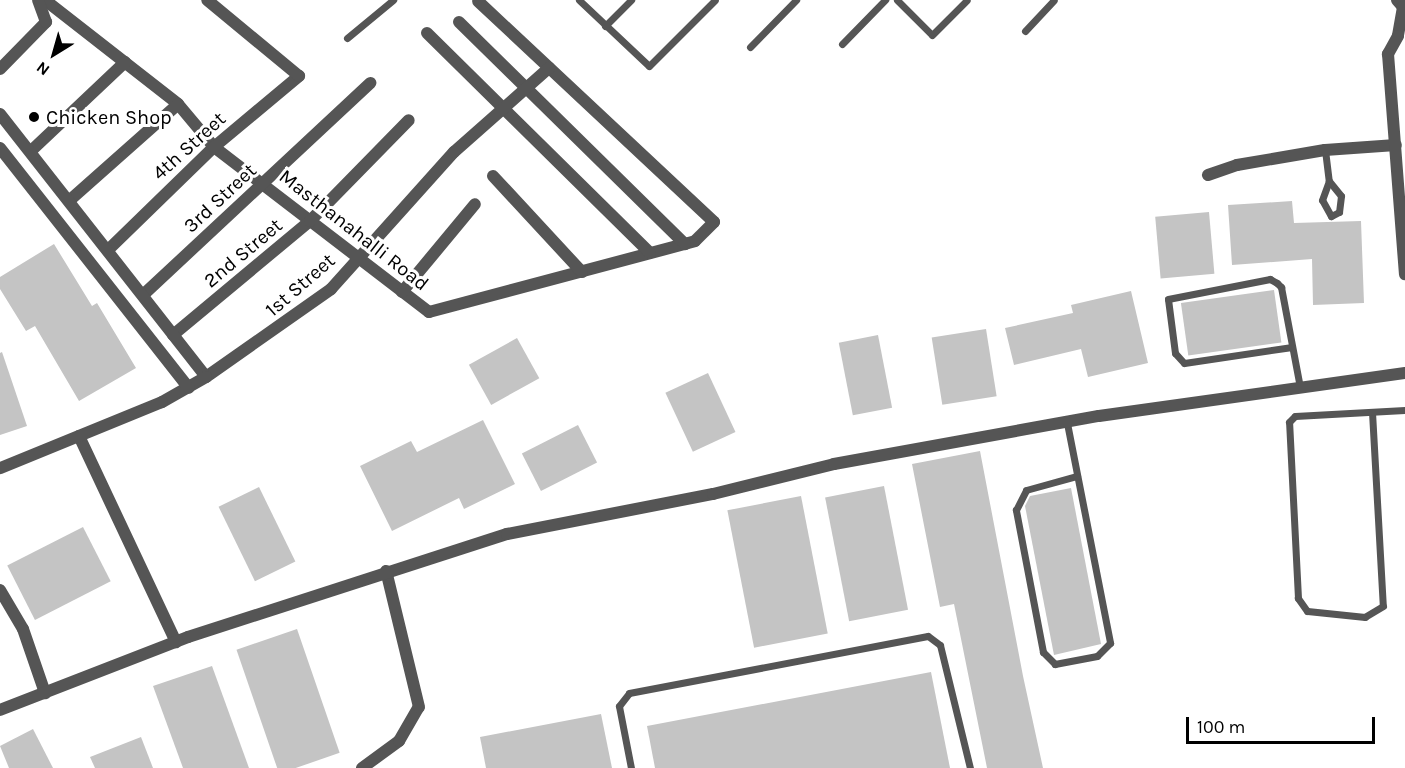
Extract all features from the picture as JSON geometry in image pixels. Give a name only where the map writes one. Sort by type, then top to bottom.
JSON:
[{"type":"street","points":[[0,69],[46,22],[39,0]]},
{"type":"street","name":"Masthanahalli Road","points":[[45,0],[178,104],[214,147],[429,312],[690,243]]},
{"type":"street","name":"4th Street","points":[[108,250],[214,147],[299,76],[207,0]]},
{"type":"street","points":[[1397,0],[1403,7],[1399,44],[1389,54],[1400,119],[1396,145],[1405,274]]},
{"type":"street","points":[[459,22],[526,89],[690,243],[714,222],[478,2]]},
{"type":"street","points":[[427,33],[650,254]]},
{"type":"street","points":[[32,150],[125,62]]},
{"type":"street","name":"1st Street","points":[[206,377],[331,289],[454,152],[549,68]]},
{"type":"street","name":"3rd Street","points":[[143,295],[370,83]]},
{"type":"street","points":[[70,200],[178,104]]},
{"type":"street","points":[[0,114],[32,150],[206,377],[189,388],[0,468]]},
{"type":"street","name":"2nd Street","points":[[173,335],[310,221],[410,120]]},
{"type":"street","points":[[1208,176],[1237,165],[1325,150],[1396,145]]},
{"type":"street","points":[[0,148],[189,388]]},
{"type":"street","points":[[492,176],[582,272]]},
{"type":"street","points":[[402,291],[474,204]]},
{"type":"street","points":[[0,710],[176,642],[386,571],[507,534],[713,494],[834,464],[1067,423],[1405,373]]},
{"type":"street","points":[[79,436],[176,642]]},
{"type":"street","points":[[362,768],[399,741],[419,707],[386,571]]},
{"type":"street","points":[[0,590],[22,629],[45,693]]},
{"type":"lane","points":[[347,38],[393,0]]},
{"type":"lane","points":[[579,0],[649,66],[715,0]]},
{"type":"lane","points":[[605,26],[631,0]]},
{"type":"lane","points":[[750,47],[796,0]]},
{"type":"lane","points":[[842,44],[885,0]]},
{"type":"lane","points":[[897,0],[932,35],[967,0]]},
{"type":"lane","points":[[1025,31],[1054,0]]},
{"type":"lane","points":[[1325,150],[1329,181],[1322,200],[1331,216],[1339,212],[1341,196],[1329,181]]},
{"type":"lane","points":[[1292,346],[1184,363],[1175,353],[1168,299],[1270,279],[1281,287],[1300,388]]},
{"type":"lane","points":[[1372,412],[1383,606],[1365,617],[1307,611],[1298,597],[1289,422],[1294,416],[1405,410]]},
{"type":"lane","points":[[1067,423],[1110,643],[1097,656],[1055,664],[1043,652],[1016,510],[1026,490],[1077,476]]},
{"type":"lane","points":[[631,768],[619,706],[629,693],[928,636],[940,645],[970,768]]},
{"type":"building","points":[[1292,201],[1294,223],[1361,221],[1364,303],[1313,305],[1312,259],[1232,265],[1228,205]]},
{"type":"building","points":[[1209,212],[1214,274],[1161,278],[1155,217]]},
{"type":"building","points":[[54,244],[92,306],[97,303],[136,368],[79,401],[35,326],[26,331],[0,289],[0,277]]},
{"type":"building","points":[[1274,290],[1281,342],[1188,356],[1181,303]]},
{"type":"building","points":[[1131,291],[1148,363],[1088,377],[1081,349],[1014,365],[1005,328],[1073,313],[1071,305]]},
{"type":"building","points":[[986,329],[997,396],[942,405],[932,338]]},
{"type":"building","points":[[878,335],[892,408],[853,415],[839,343]]},
{"type":"building","points":[[517,338],[539,378],[491,405],[469,365]]},
{"type":"building","points":[[2,352],[27,426],[0,435],[0,353]]},
{"type":"building","points":[[708,373],[735,432],[693,452],[665,393]]},
{"type":"building","points":[[483,420],[515,484],[464,509],[459,498],[392,531],[360,466],[411,441],[417,452]]},
{"type":"building","points":[[578,425],[597,462],[541,491],[522,454]]},
{"type":"building","points":[[980,451],[1043,768],[987,768],[954,604],[940,607],[912,464]]},
{"type":"building","points":[[884,486],[908,610],[849,621],[825,497]]},
{"type":"building","points":[[259,487],[295,562],[255,581],[219,507]]},
{"type":"building","points":[[1071,488],[1101,644],[1054,655],[1025,506],[1030,496]]},
{"type":"building","points":[[801,496],[828,633],[754,648],[727,510]]},
{"type":"building","points":[[83,527],[111,581],[35,620],[7,566]]},
{"type":"building","points":[[297,629],[340,753],[296,768],[277,768],[236,650]]},
{"type":"building","points":[[212,666],[249,768],[183,768],[153,686]]},
{"type":"building","points":[[931,672],[950,768],[655,768],[647,726]]},
{"type":"building","points":[[601,714],[612,768],[486,768],[480,737]]},
{"type":"building","points":[[33,729],[53,768],[9,768],[0,746]]},
{"type":"building","points":[[141,737],[153,768],[95,768],[90,757]]},
{"type":"place","name":"Chicken Shop","points":[[34,117]]}]
